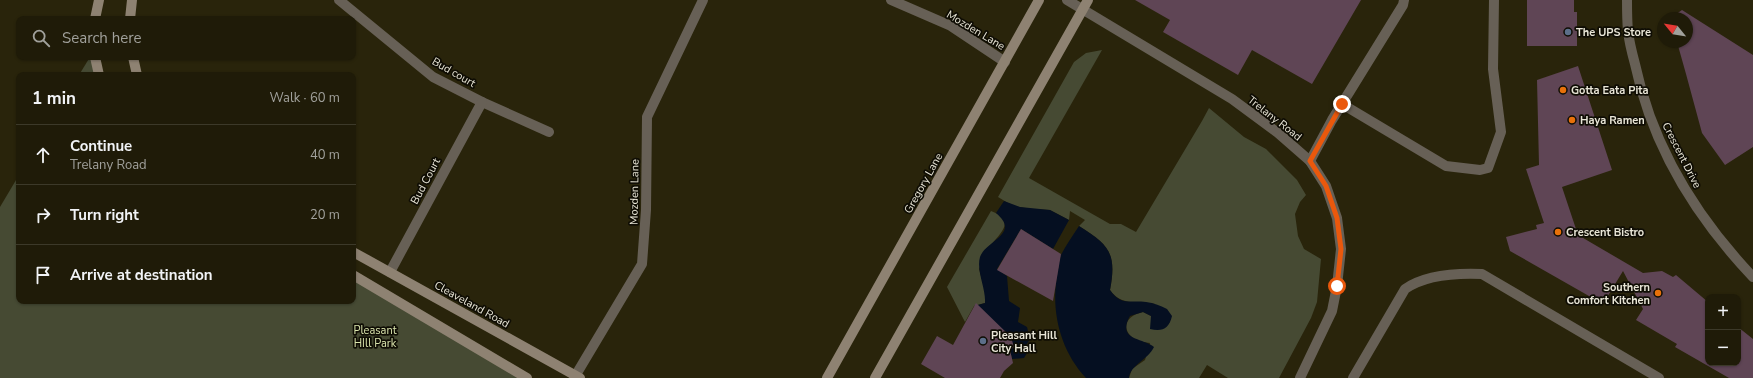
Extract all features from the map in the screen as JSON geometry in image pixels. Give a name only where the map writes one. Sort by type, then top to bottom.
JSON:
[{"type":"main road","points":[[96,16],[100,0]]},
{"type":"main road","points":[[130,16],[132,0]]},
{"type":"main road","name":"Gregory Lane","points":[[827,378],[1039,0]]},
{"type":"main road","points":[[875,378],[1088,0]]},
{"type":"main road","points":[[96,60],[98,72]]},
{"type":"main road","points":[[134,60],[136,72]]},
{"type":"main road","name":"Cleaveland Road","points":[[356,254],[576,377]]},
{"type":"main road","points":[[356,278],[527,378]]},
{"type":"street","name":"Bud court","points":[[339,0],[433,77],[482,102],[549,132]]},
{"type":"street","name":"Mozden Lane","points":[[576,377],[642,264],[646,210],[647,117],[703,0]]},
{"type":"street","name":"Mozden Lane","points":[[891,0],[951,26],[1005,62]]},
{"type":"street","name":"Trelany Road","points":[[1067,0],[1232,99],[1278,133],[1310,161],[1326,186],[1337,218],[1341,249],[1337,286],[1332,311],[1301,378]]},
{"type":"street","points":[[1310,161],[1342,104],[1403,6],[1404,0]]},
{"type":"street","points":[[1342,104],[1446,166],[1480,170],[1488,168],[1501,132],[1493,69],[1494,0]]},
{"type":"street","name":"Crescent Drive","points":[[1627,0],[1628,32],[1639,86],[1657,137],[1683,188],[1717,236],[1753,277]]},
{"type":"street","name":"Bud Court","points":[[390,272],[482,102]]},
{"type":"street","points":[[1353,378],[1405,289],[1413,283],[1448,275],[1469,274],[1482,274],[1658,378]]},
{"type":"green space","points":[[1102,50],[1029,178],[1110,224],[1121,224],[1136,232],[1209,108],[1244,137],[1266,149],[1297,180],[1306,195],[1300,202],[1295,214],[1298,236],[1304,249],[1321,259],[1317,302],[1311,318],[1279,378],[1228,378],[1207,365],[1199,378],[1129,378],[1132,369],[1145,360],[1150,343],[1134,339],[1129,335],[1126,326],[1127,322],[1133,316],[1143,312],[1151,316],[1155,304],[1125,301],[1120,299],[1110,290],[1112,277],[1111,258],[1104,245],[1079,226],[1085,220],[1070,211],[1069,220],[1050,210],[1013,206],[998,197],[1074,62],[1086,53]]},
{"type":"green space","points":[[88,60],[96,60],[98,72],[81,72]]},
{"type":"green space","name":"Pleasant HIll Park","points":[[16,180],[16,304],[356,304],[356,277],[527,378],[0,378],[0,207]]},
{"type":"green space","points":[[991,211],[999,215],[1005,223],[1002,231],[990,247],[979,269],[986,294],[985,303],[974,306],[965,322],[947,287]]},
{"type":"water","points":[[1004,201],[1020,207],[1050,210],[1069,220],[1053,249],[1021,229],[997,269],[1007,276],[1009,301],[1020,308],[1018,322],[1027,327],[1030,339],[1025,347],[1027,353],[1024,358],[1012,359],[1010,350],[1014,347],[982,309],[974,306],[985,303],[979,262],[983,251],[1004,232],[1005,226],[1003,220],[996,213]]},
{"type":"water","points":[[1079,226],[1104,245],[1108,251],[1111,258],[1112,267],[1110,290],[1114,295],[1126,301],[1152,303],[1167,309],[1172,316],[1167,327],[1158,330],[1150,329],[1151,316],[1143,312],[1130,316],[1127,324],[1129,334],[1133,338],[1154,347],[1148,356],[1132,370],[1129,378],[1086,378],[1077,367],[1063,341],[1056,313],[1055,299],[1059,260],[1067,244]]},
{"type":"building","points":[[1135,0],[1361,0],[1312,84],[1252,50],[1238,75],[1163,32],[1170,20]]},
{"type":"building","points":[[1527,0],[1574,0],[1574,12],[1577,12],[1577,46],[1527,46]]},
{"type":"building","points":[[1693,17],[1753,55],[1753,147],[1725,165],[1702,133],[1679,48],[1693,48]]},
{"type":"building","points":[[1578,66],[1612,170],[1562,187],[1578,235],[1643,273],[1662,271],[1673,277],[1676,275],[1705,299],[1705,364],[1675,347],[1677,344],[1636,320],[1643,309],[1623,271],[1603,304],[1510,251],[1506,237],[1537,229],[1536,225],[1544,223],[1526,169],[1539,165],[1537,80]]},
{"type":"building","name":"Pleasant Hill City Hall","points":[[1021,229],[1061,254],[1053,301],[997,270]]},
{"type":"building","name":"Pleasant Hill City Hall","points":[[976,303],[1011,337],[1014,347],[1010,350],[1013,363],[1004,371],[1000,378],[945,378],[921,364],[937,336],[953,345]]},
{"type":"building","points":[[1741,329],[1753,339],[1753,378],[1729,378],[1708,366],[1741,366]]},
{"type":"place","name":"The UPS Store","points":[[1568,32]]},
{"type":"place","name":"Gotta Eata Pita","points":[[1563,90]]},
{"type":"place","name":"Haya Ramen","points":[[1572,120]]},
{"type":"place","name":"Crescent Bistro","points":[[1558,232]]},
{"type":"place","name":"Southern Comfort Kitchen","points":[[1658,293]]},
{"type":"place","name":"Pleasant Hill City Hall","points":[[983,341]]},
{"type":"route","points":[[1337,286],[1341,249],[1337,218],[1326,186],[1310,161],[1342,104]]}]
